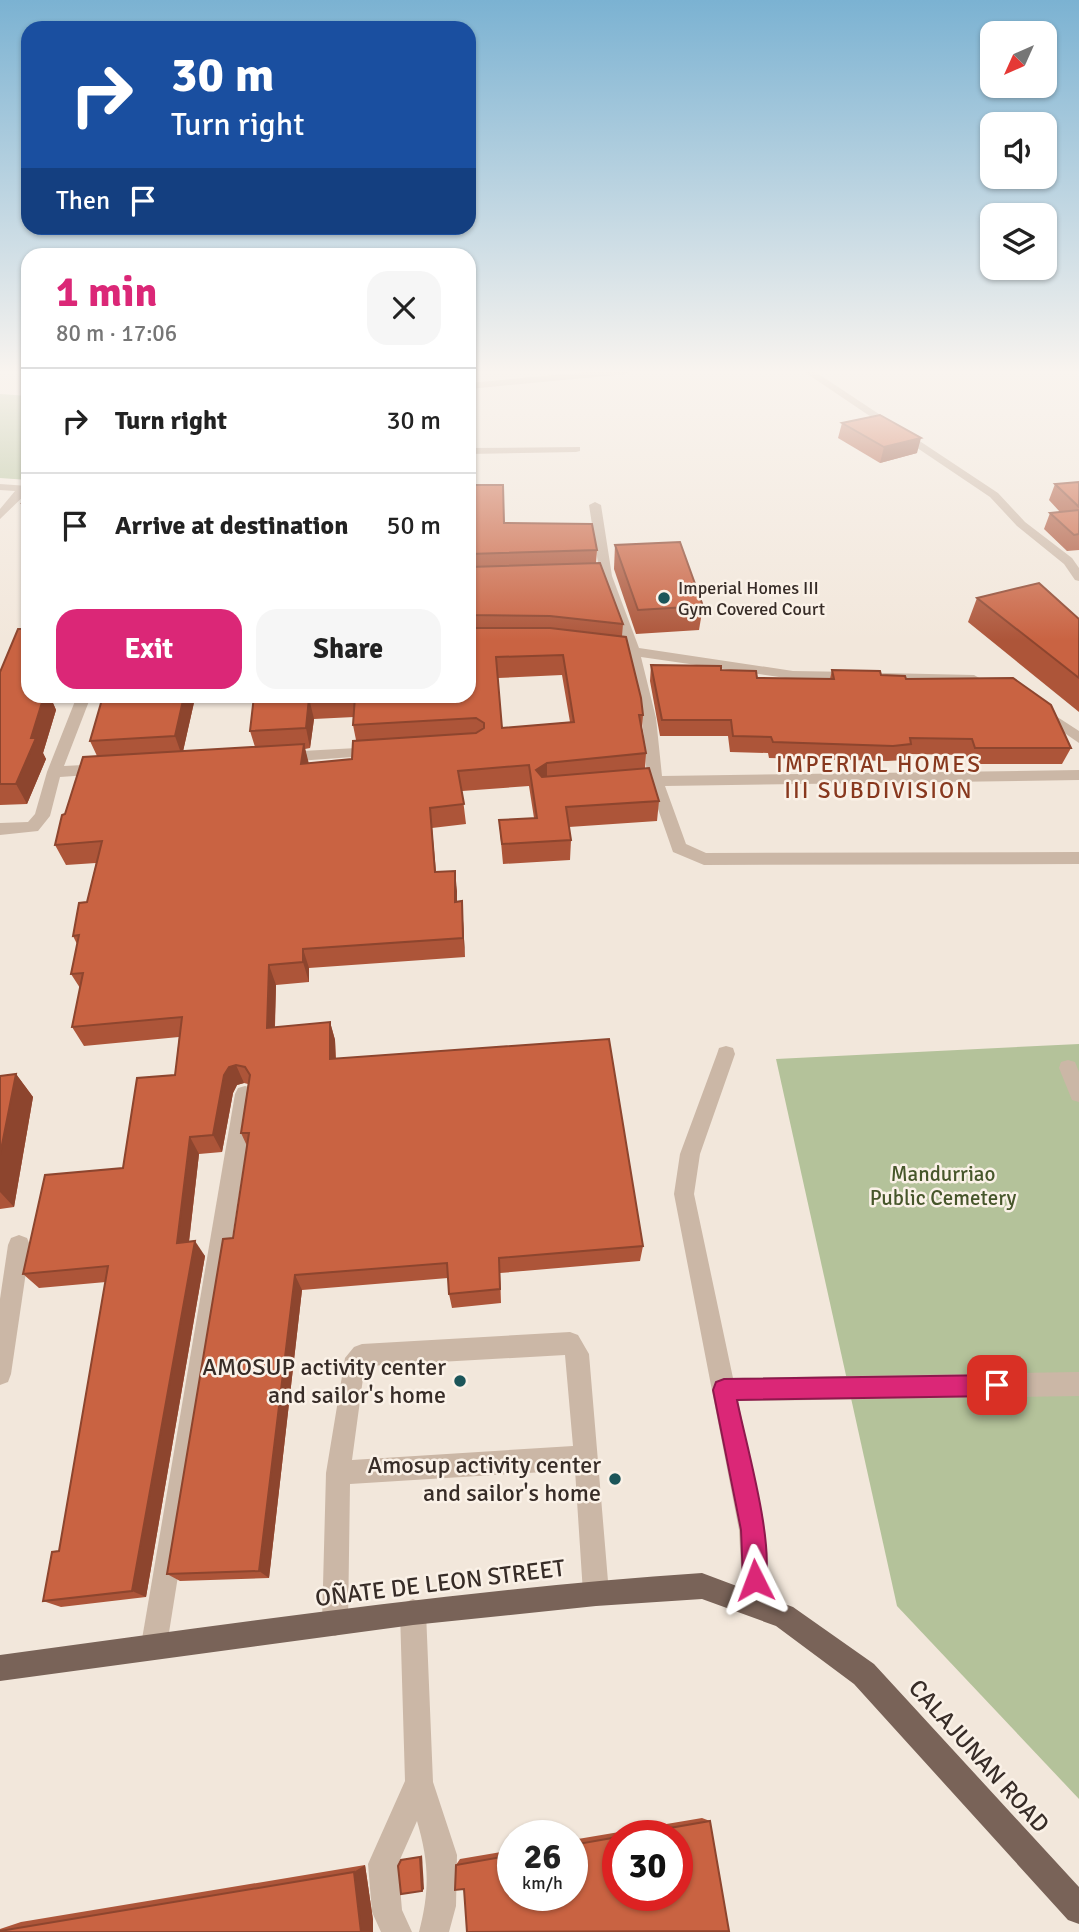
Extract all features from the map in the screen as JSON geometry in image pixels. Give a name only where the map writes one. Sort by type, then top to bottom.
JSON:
[{"type":"main road","name":"OÑATE DE LEON STREET","points":[[0,1668],[413,1612],[596,1593],[702,1586],[784,1616],[864,1674]]},
{"type":"main road","name":"CALAJUNAN ROAD","points":[[864,1674],[1079,1909]]},
{"type":"street","points":[[943,461],[994,495],[1021,524],[1073,561],[1079,577]]},
{"type":"street","points":[[0,487],[21,489]]},
{"type":"street","points":[[0,516],[21,494]]},
{"type":"street","points":[[595,505],[599,576],[633,651],[649,718],[655,779],[679,848],[704,859],[1079,858]]},
{"type":"street","points":[[609,648],[793,675],[988,680]]},
{"type":"street","points":[[1028,700],[1079,738]]},
{"type":"street","points":[[0,829],[32,827],[42,816],[54,772],[81,703]]},
{"type":"street","points":[[272,758],[395,751]]},
{"type":"street","points":[[54,772],[122,768]]},
{"type":"street","points":[[628,782],[655,779],[1079,775]]},
{"type":"street","points":[[726,1054],[690,1154],[684,1194],[752,1530],[756,1605]]},
{"type":"street","points":[[1069,1068],[1079,1094]]},
{"type":"street","points":[[154,1646],[245,1094]]},
{"type":"street","points":[[0,1374],[19,1245]]},
{"type":"street","points":[[335,1623],[338,1473],[353,1366],[362,1355],[570,1343],[578,1354],[596,1593]]},
{"type":"street","points":[[724,1390],[1079,1384]]},
{"type":"street","points":[[338,1473],[587,1457]]},
{"type":"street","points":[[413,1612],[419,1783],[442,1854],[441,1906],[434,1932]]},
{"type":"street","points":[[397,1932],[387,1912],[383,1864],[419,1783]]},
{"type":"green space","points":[[0,461],[21,461],[21,480],[0,478]]},
{"type":"green space","name":"Mandurriao Public Cemetery","points":[[1079,1044],[1079,1799],[897,1606],[776,1059]]},
{"type":"building","points":[[1079,482],[1079,507],[1055,484]]},
{"type":"building","points":[[476,485],[503,485],[504,523],[592,524],[597,550],[476,554]]},
{"type":"building","points":[[1079,510],[1079,534],[1074,535],[1050,513]]},
{"type":"building","points":[[680,542],[703,606],[638,610],[615,545]]},
{"type":"building","points":[[600,563],[623,624],[550,616],[476,615],[476,567]]},
{"type":"building","points":[[1039,583],[1079,619],[1079,678],[977,598]]},
{"type":"building","points":[[476,628],[550,628],[626,637],[641,698],[643,715],[639,715],[646,753],[547,763],[536,770],[542,777],[649,768],[659,801],[566,807],[571,840],[502,844],[499,820],[537,818],[529,765],[458,771],[464,804],[430,808],[435,872],[455,871],[455,902],[462,901],[463,938],[303,949],[303,962],[269,965],[267,1028],[330,1022],[330,1059],[609,1039],[643,1246],[499,1258],[500,1289],[449,1294],[447,1263],[295,1275],[259,1571],[167,1574],[223,1239],[233,1238],[249,1133],[241,1133],[250,1075],[245,1067],[229,1067],[224,1075],[213,1135],[190,1137],[177,1243],[195,1241],[132,1591],[43,1601],[52,1552],[59,1551],[108,1266],[23,1274],[45,1175],[123,1168],[137,1078],[175,1075],[182,1017],[72,1027],[83,973],[71,974],[79,935],[73,936],[79,903],[87,902],[102,841],[55,845],[62,815],[65,814],[83,757],[304,744],[301,764],[352,759],[353,741],[476,733],[484,728],[484,723],[476,718],[353,725],[355,703],[476,703]],"holes":[[[563,655],[574,722],[502,728],[496,657]]]},
{"type":"building","points":[[18,629],[21,629],[21,703],[42,703],[31,738],[36,738],[16,784],[0,784],[0,672]]},
{"type":"building","points":[[651,665],[721,666],[721,670],[756,671],[757,678],[834,679],[832,670],[880,671],[881,675],[905,676],[906,679],[1013,678],[1051,705],[1071,748],[975,748],[972,739],[910,738],[911,744],[893,746],[773,742],[771,737],[733,736],[731,720],[662,720]]},
{"type":"building","points":[[101,703],[182,703],[175,736],[90,741]]},
{"type":"building","points":[[253,703],[308,703],[306,728],[250,731]]},
{"type":"building","points":[[16,1074],[0,1155],[0,1076]]},
{"type":"building","points":[[710,1821],[729,1931],[467,1932],[464,1889],[455,1890],[456,1865],[497,1858],[497,1911],[588,1911],[588,1842],[602,1840],[602,1911],[693,1911],[693,1824]]},
{"type":"building","points":[[420,1857],[422,1891],[401,1894],[398,1866],[401,1860]]},
{"type":"building","points":[[354,1872],[361,1932],[0,1932],[0,1931]]},
{"type":"place","name":"Imperial Homes III Gym Covered Court","points":[[664,598]]},
{"type":"place","name":"AMOSUP activity center and sailor's home","points":[[460,1381]]},
{"type":"place","name":"Amosup activity center and sailor's home","points":[[615,1479]]},
{"type":"district","name":"IMPERIAL HOMES III SUBDIVISION","points":[[879,777]]},
{"type":"route","points":[[755,1580],[752,1530],[724,1390],[997,1385]]}]
